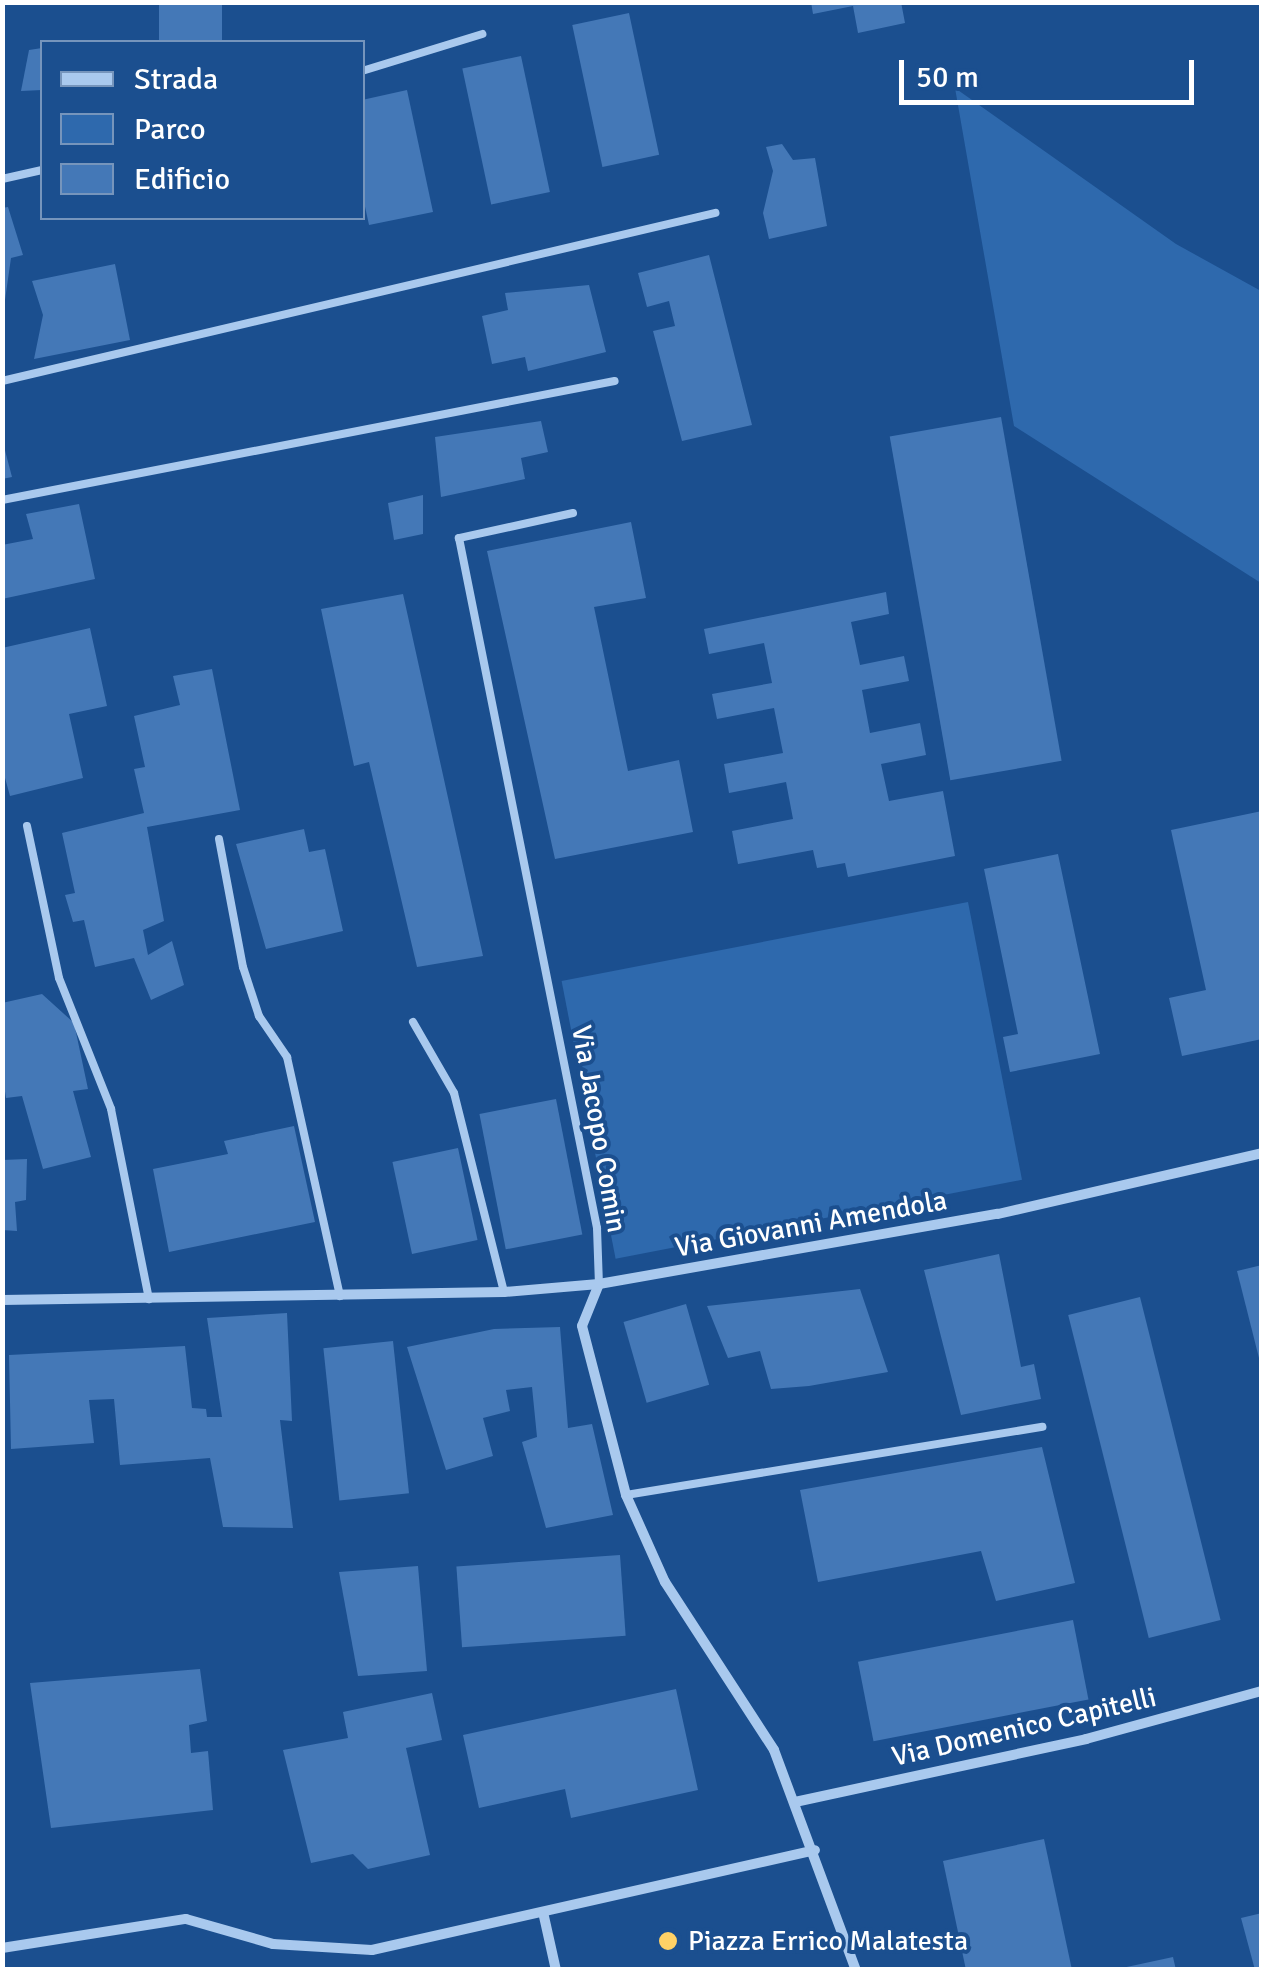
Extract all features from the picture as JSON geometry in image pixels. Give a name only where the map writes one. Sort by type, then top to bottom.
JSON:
[{"type":"street","name":"Via Giovanni Amendola","points":[[2,1300],[504,1292],[599,1284],[998,1214],[1262,1153]]},
{"type":"street","name":"Via Jacopo Comin","points":[[599,1284],[582,1326],[626,1495],[665,1582],[774,1750],[856,1970]]},
{"type":"street","name":"Via Domenico Capitelli","points":[[795,1802],[1086,1739],[1262,1691]]},
{"type":"street","points":[[2,1948],[186,1919],[273,1944],[372,1950],[814,1850]]},
{"type":"street","points":[[543,1912],[556,1970]]},
{"type":"lane","points":[[365,70],[482,34]]},
{"type":"lane","points":[[2,179],[40,170]]},
{"type":"lane","points":[[2,381],[715,213]]},
{"type":"lane","points":[[2,500],[615,381]]},
{"type":"lane","name":"Via Jacopo Comin","points":[[574,513],[459,538],[597,1228],[599,1284]]},
{"type":"lane","points":[[27,826],[59,978],[111,1109],[149,1299]]},
{"type":"lane","points":[[218,839],[243,967],[258,1016],[287,1057],[340,1296]]},
{"type":"lane","points":[[412,1022],[454,1093],[504,1292]]},
{"type":"lane","points":[[626,1495],[1042,1426]]},
{"type":"green space","points":[[955,88],[1176,244],[1261,291],[1261,583],[1014,426]]},
{"type":"green space","points":[[968,902],[1022,1180],[616,1259],[562,981]]},
{"type":"building","points":[[159,2],[222,2],[222,40],[159,40]]},
{"type":"building","points":[[811,2],[901,2],[905,23],[858,33],[853,6],[813,14]]},
{"type":"building","points":[[629,13],[659,155],[602,167],[572,25]]},
{"type":"building","points":[[40,48],[40,90],[21,91],[29,50]]},
{"type":"building","points":[[521,56],[550,192],[491,204],[462,68]]},
{"type":"building","points":[[407,90],[433,212],[369,225],[365,207],[365,99]]},
{"type":"building","points":[[782,144],[793,160],[815,158],[827,226],[769,239],[763,213],[773,171],[766,147]]},
{"type":"building","points":[[8,207],[23,255],[11,258],[5,300],[2,208]]},
{"type":"building","points":[[709,255],[752,425],[682,441],[653,331],[675,326],[669,301],[647,307],[638,273]]},
{"type":"building","points":[[115,264],[130,340],[34,359],[43,315],[32,281]]},
{"type":"building","points":[[589,285],[606,352],[528,371],[525,357],[492,364],[482,316],[508,310],[505,293]]},
{"type":"building","points":[[1001,417],[1062,761],[950,780],[890,437]]},
{"type":"building","points":[[541,421],[548,452],[521,458],[525,479],[441,497],[435,437]]},
{"type":"building","points":[[2,439],[12,477],[2,479]]},
{"type":"building","points":[[423,495],[423,534],[394,540],[388,503]]},
{"type":"building","points":[[79,504],[95,579],[2,599],[2,545],[33,539],[26,514]]},
{"type":"building","points":[[631,522],[646,598],[594,607],[628,771],[679,760],[693,832],[555,859],[487,551]]},
{"type":"building","points":[[886,592],[889,614],[851,622],[860,665],[904,656],[909,681],[862,690],[870,733],[920,723],[926,755],[881,764],[889,801],[943,791],[955,856],[848,877],[845,863],[817,868],[813,850],[738,864],[732,831],[793,819],[786,782],[729,793],[724,764],[783,753],[774,708],[717,719],[712,694],[772,683],[764,643],[709,654],[704,629]]},
{"type":"building","points":[[403,594],[483,956],[417,967],[369,762],[354,766],[321,609]]},
{"type":"building","points":[[90,628],[107,706],[69,714],[83,778],[10,796],[2,767],[2,648]]},
{"type":"building","points":[[212,669],[240,810],[147,827],[164,921],[143,930],[148,955],[172,941],[184,985],[151,1000],[134,958],[95,967],[84,920],[73,922],[65,895],[75,893],[62,833],[144,813],[134,769],[145,767],[134,716],[180,705],[173,676]]},
{"type":"building","points":[[1262,811],[1262,1039],[1182,1056],[1169,998],[1206,990],[1171,830]]},
{"type":"building","points":[[304,829],[309,852],[325,849],[343,931],[266,949],[236,844]]},
{"type":"building","points":[[1058,854],[1100,1054],[1010,1072],[1003,1037],[1018,1034],[984,869]]},
{"type":"building","points":[[42,994],[74,1023],[88,1089],[73,1091],[91,1157],[43,1169],[22,1096],[6,1098],[2,1072],[2,1003]]},
{"type":"building","points":[[556,1099],[582,1234],[506,1249],[479,1114]]},
{"type":"building","points":[[294,1126],[315,1222],[169,1252],[153,1169],[228,1154],[224,1141]]},
{"type":"building","points":[[458,1148],[478,1240],[412,1254],[392,1162]]},
{"type":"building","points":[[27,1159],[26,1200],[15,1202],[17,1231],[2,1230],[2,1160]]},
{"type":"building","points":[[999,1254],[1021,1367],[1034,1364],[1041,1399],[961,1415],[924,1270]]},
{"type":"building","points":[[1262,1265],[1262,1362],[1260,1362],[1237,1271]]},
{"type":"building","points":[[860,1289],[888,1372],[809,1386],[771,1389],[760,1351],[728,1358],[707,1306]]},
{"type":"building","points":[[1140,1297],[1221,1620],[1149,1638],[1068,1315]]},
{"type":"building","points":[[686,1304],[709,1385],[647,1403],[624,1322]]},
{"type":"building","points":[[287,1313],[292,1421],[280,1420],[293,1528],[223,1527],[210,1458],[120,1465],[114,1399],[89,1400],[94,1443],[11,1449],[9,1355],[185,1346],[192,1408],[206,1409],[207,1417],[222,1417],[207,1318]]},
{"type":"building","points":[[560,1327],[568,1428],[592,1424],[613,1515],[546,1528],[522,1442],[537,1437],[532,1387],[506,1390],[510,1411],[483,1418],[493,1456],[446,1470],[407,1347],[494,1329]]},
{"type":"building","points":[[393,1341],[409,1493],[339,1500],[323,1348]]},
{"type":"building","points":[[1042,1447],[1075,1583],[996,1601],[981,1551],[818,1582],[800,1490]]},
{"type":"building","points":[[620,1555],[626,1636],[462,1647],[456,1566]]},
{"type":"building","points":[[418,1566],[427,1671],[358,1676],[339,1572]]},
{"type":"building","points":[[1073,1620],[1088,1700],[873,1741],[858,1662]]},
{"type":"building","points":[[200,1669],[207,1721],[189,1725],[191,1753],[208,1751],[213,1810],[51,1828],[30,1683]]},
{"type":"building","points":[[676,1689],[698,1790],[571,1818],[565,1789],[479,1808],[463,1735]]},
{"type":"building","points":[[432,1693],[442,1740],[406,1748],[430,1855],[368,1869],[353,1854],[311,1863],[283,1750],[348,1738],[343,1712]]},
{"type":"building","points":[[1044,1839],[1072,1970],[966,1970],[943,1861]]},
{"type":"building","points":[[1262,1913],[1262,1970],[1255,1970],[1241,1918]]},
{"type":"building","points":[[1173,1957],[1176,1970],[1122,1970],[1122,1968]]},
{"type":"place","name":"Piazza Errico Malatesta","points":[[668,1941]]}]
